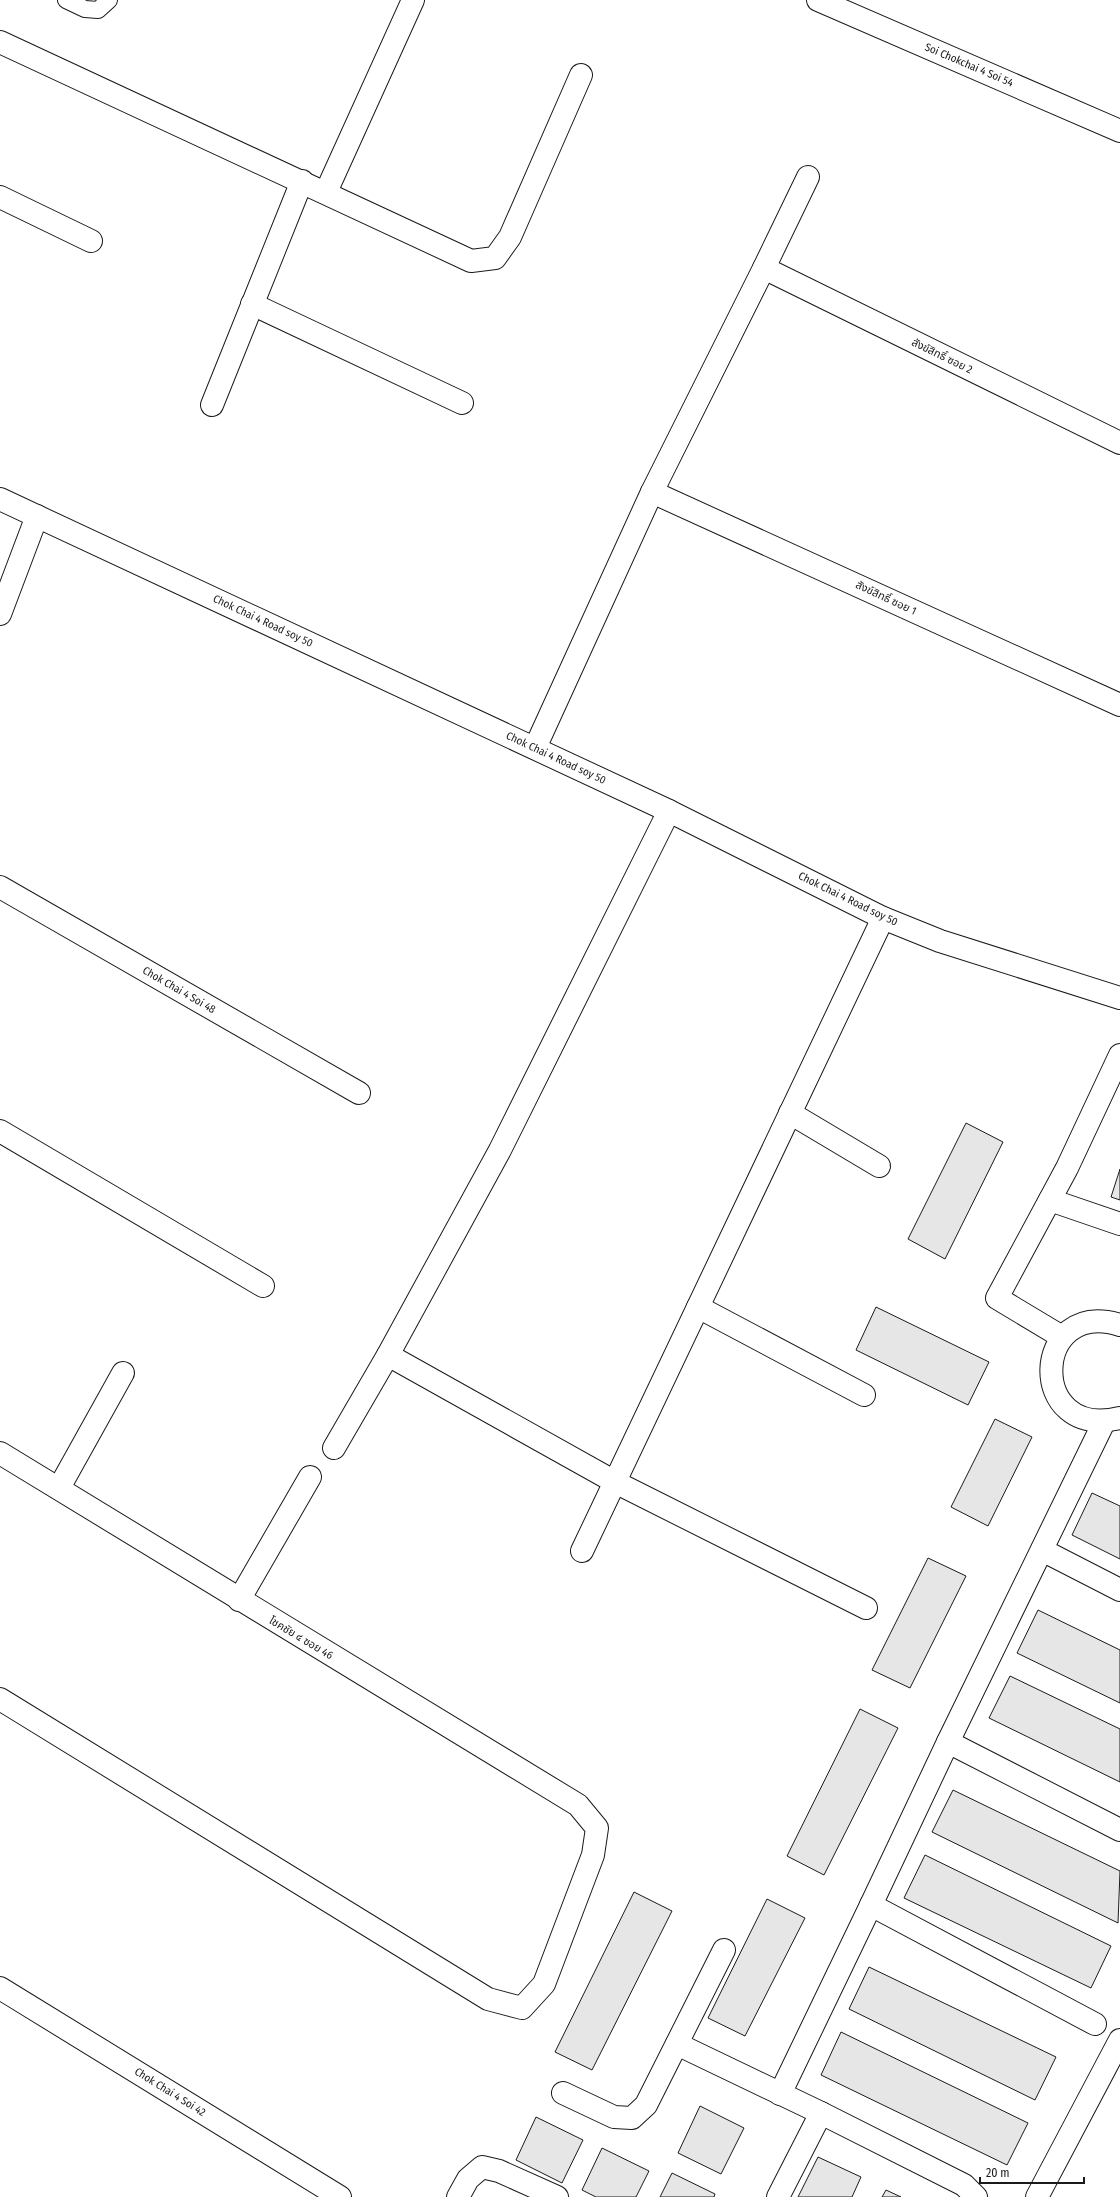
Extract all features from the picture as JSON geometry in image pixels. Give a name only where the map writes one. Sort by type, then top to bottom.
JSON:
[{"type":"street","points":[[326,192],[413,0]]},
{"type":"street","name":"Soi Chokchai 4 Soi 54","points":[[818,0],[1120,131]]},
{"type":"street","points":[[0,42],[326,192],[471,261],[495,258],[510,237],[581,74]]},
{"type":"street","points":[[535,748],[652,492],[808,177]]},
{"type":"street","points":[[212,405],[302,181]]},
{"type":"street","points":[[0,197],[91,241]]},
{"type":"street","name":"สังข์สิทธิ์ ซอย 2","points":[[764,268],[1120,443]]},
{"type":"street","points":[[252,304],[462,403]]},
{"type":"street","name":"สังข์สิทธิ์ ซอย 1","points":[[652,492],[1120,706]]},
{"type":"street","name":"Chok Chai 4 Road soy 50","points":[[0,499],[669,811],[883,918],[940,941],[1120,998]]},
{"type":"street","points":[[0,614],[37,516]]},
{"type":"street","points":[[334,1448],[388,1354],[500,1150],[669,811]]},
{"type":"street","name":"Chok Chai 4 Soi 48","points":[[0,887],[359,1093]]},
{"type":"street","points":[[582,1551],[883,918]]},
{"type":"street","points":[[1062,1337],[998,1298],[1067,1168],[1120,1055]]},
{"type":"street","points":[[790,1114],[879,1166]]},
{"type":"street","points":[[0,1131],[263,1286]]},
{"type":"street","points":[[1050,1200],[1120,1224]]},
{"type":"street","points":[[698,1307],[864,1396]]},
{"type":"street","points":[[780,2094],[948,1742],[1042,1550],[1112,1420],[1089,1420],[1075,1415],[1063,1405],[1055,1393],[1050,1379],[1050,1364],[1054,1350],[1062,1337],[1075,1327],[1090,1321],[1107,1321],[1120,1325]]},
{"type":"street","points":[[388,1354],[615,1482],[866,1608]]},
{"type":"street","points":[[59,1488],[123,1373]]},
{"type":"street","name":"โชคชัย ๔ ซอย 46","points":[[0,1453],[239,1600],[578,1805],[596,1828],[593,1855],[544,1984],[522,2008],[488,1999],[0,1699]]},
{"type":"street","points":[[239,1600],[310,1477]]},
{"type":"street","points":[[1042,1550],[1120,1590]]},
{"type":"street","points":[[948,1742],[1120,1830]]},
{"type":"street","points":[[871,1906],[1095,2024]]},
{"type":"street","points":[[563,2093],[614,2117],[632,2118],[646,2105],[724,1950]]},
{"type":"street","name":"Chok Chai 4 Soi 42","points":[[0,1988],[340,2197]]},
{"type":"street","points":[[677,2044],[821,2113],[964,2185],[976,2197]]},
{"type":"street","points":[[1037,2197],[1117,2055]]},
{"type":"street","points":[[778,2197],[821,2113]]},
{"type":"street","points":[[458,2197],[468,2179],[482,2167],[499,2171],[557,2197]]},
{"type":"lane","points":[[66,0],[85,9],[98,10],[108,0]]},
{"type":"building","points":[[966,1123],[1003,1142],[945,1259],[908,1239]]},
{"type":"building","points":[[1120,1169],[1120,1200],[1111,1197]]},
{"type":"building","points":[[876,1307],[989,1362],[968,1405],[856,1350]]},
{"type":"building","points":[[995,1419],[1032,1437],[988,1526],[951,1507]]},
{"type":"building","points":[[1092,1493],[1120,1506],[1120,1559],[1072,1535]]},
{"type":"building","points":[[928,1558],[966,1576],[910,1688],[872,1670]]},
{"type":"building","points":[[1038,1610],[1120,1650],[1120,1703],[1017,1653]]},
{"type":"building","points":[[1010,1676],[1120,1729],[1120,1782],[989,1718]]},
{"type":"building","points":[[860,1709],[898,1728],[824,1875],[787,1856]]},
{"type":"building","points":[[953,1790],[1120,1871],[1118,1923],[932,1832]]},
{"type":"building","points":[[925,1855],[1111,1946],[1091,1988],[904,1898]]},
{"type":"building","points":[[634,1892],[672,1911],[592,2070],[555,2052]]},
{"type":"building","points":[[767,1899],[805,1918],[745,2036],[708,2018]]},
{"type":"building","points":[[869,1967],[1056,2057],[1035,2100],[849,2009]]},
{"type":"building","points":[[841,2032],[1028,2123],[1007,2165],[821,2075]]},
{"type":"building","points":[[700,2106],[744,2128],[721,2174],[678,2153]]},
{"type":"building","points":[[536,2117],[583,2140],[562,2183],[516,2160]]},
{"type":"building","points":[[602,2148],[649,2171],[636,2197],[596,2197],[582,2190]]},
{"type":"building","points":[[818,2157],[861,2177],[852,2197],[798,2197]]},
{"type":"building","points":[[672,2173],[715,2194],[714,2197],[660,2197]]},
{"type":"building","points":[[886,2190],[901,2197],[882,2197]]}]
